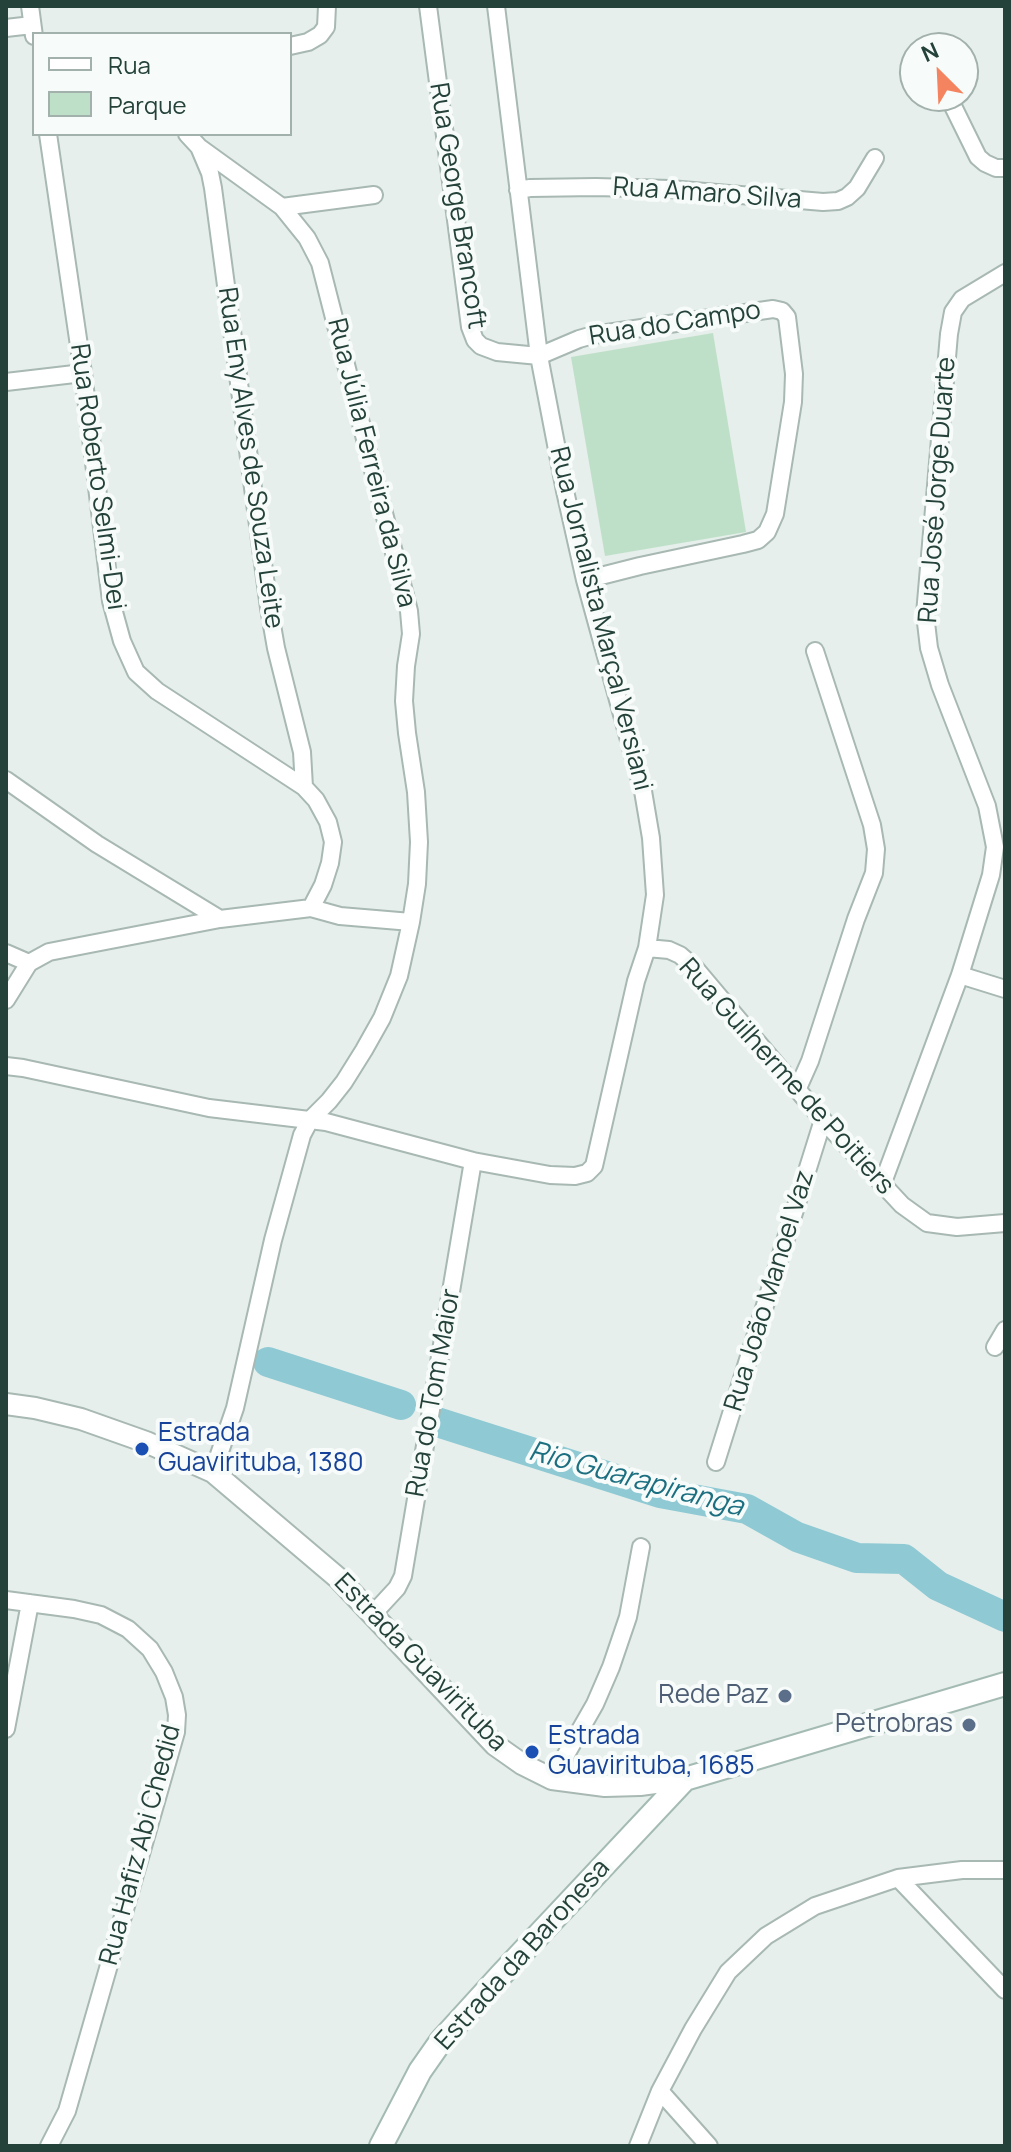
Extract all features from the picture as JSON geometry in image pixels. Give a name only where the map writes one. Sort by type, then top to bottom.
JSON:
[{"type":"main road","name":"Estrada Guavirituba","points":[[685,1779],[1005,1684]]},
{"type":"main road","name":"Estrada da Baronesa","points":[[381,2146],[420,2071],[460,2018],[685,1779]]},
{"type":"street","points":[[6,28],[33,30],[30,6]]},
{"type":"street","points":[[292,46],[320,35],[326,27],[327,6]]},
{"type":"street","name":"Rua George Brancoft","points":[[428,6],[470,327],[481,346],[497,352],[539,356]]},
{"type":"street","name":"Rua Jornalista Marçal Versiani","points":[[496,6],[539,356],[585,580],[643,791],[651,838],[655,881],[647,948]]},
{"type":"street","points":[[956,112],[978,157],[996,168],[1005,168]]},
{"type":"street","name":"Rua Roberto Selmi-Dei","points":[[48,136],[83,373],[111,601],[122,641],[136,672],[157,691],[304,787],[316,800],[328,822],[333,842],[323,885],[311,908]]},
{"type":"street","name":"Rua Eny Alves de Souza Leite","points":[[189,136],[199,147],[213,188],[269,608],[302,752],[304,787]]},
{"type":"street","name":"Rua Júlia Ferreira da Silva","points":[[199,147],[282,207],[307,238],[320,263],[409,611],[411,634],[404,701],[419,842],[411,922],[399,976],[382,1018],[344,1082],[310,1120]]},
{"type":"street","name":"Rua Amaro Silva","points":[[518,190],[596,187],[670,189],[838,201],[857,188],[875,158]]},
{"type":"street","points":[[282,207],[374,195]]},
{"type":"street","name":"Rua José Jorge Duarte","points":[[882,1185],[960,975],[991,875],[995,847],[987,806],[936,673],[925,614],[953,312],[962,299],[1005,273]]},
{"type":"street","name":"Rua do Campo","points":[[539,356],[593,335],[773,309],[782,311],[790,328],[793,402],[775,514],[767,532],[758,540],[585,580]]},
{"type":"street","points":[[6,382],[83,373]]},
{"type":"street","points":[[798,1088],[874,873],[876,849],[872,825],[815,651]]},
{"type":"street","points":[[6,780],[97,844],[220,919]]},
{"type":"street","points":[[6,1000],[29,963],[49,952],[220,919],[311,908],[340,916],[411,922]]},
{"type":"street","name":"Rua Guilherme de Poitiers","points":[[310,1120],[356,1129],[473,1161],[550,1175],[587,1173],[594,1166],[636,981],[647,948],[669,950],[695,968],[823,1120],[902,1205],[927,1223],[957,1227],[1005,1223]]},
{"type":"street","points":[[6,953],[29,963]]},
{"type":"street","points":[[960,975],[1005,989]]},
{"type":"street","points":[[6,1066],[209,1108],[310,1120],[294,1161],[235,1408],[213,1472]]},
{"type":"street","name":"Rua João Manoel Vaz","points":[[716,1462],[823,1120]]},
{"type":"street","name":"Rua do Tom Maior","points":[[373,1614],[397,1588],[403,1576],[473,1161]]},
{"type":"street","points":[[995,1347],[1005,1330]]},
{"type":"street","name":"Estrada Guavirituba","points":[[6,1404],[81,1419],[146,1442],[213,1472],[330,1570],[495,1745],[522,1764],[552,1779],[605,1786],[685,1779]]},
{"type":"street","points":[[552,1779],[595,1704],[611,1667],[628,1617],[641,1547]]},
{"type":"street","name":"Rua Hafiz Abi Chedid","points":[[6,1600],[101,1615],[128,1629],[150,1649],[164,1672],[177,1715],[176,1732],[67,2111],[49,2146]]},
{"type":"street","points":[[6,1729],[30,1603]]},
{"type":"street","points":[[638,2146],[660,2091],[693,2029],[728,1972],[766,1936],[815,1906],[898,1878],[962,1870],[1005,1870]]},
{"type":"street","points":[[898,1878],[1005,1990]]},
{"type":"street","points":[[660,2091],[709,2146]]},
{"type":"green space","points":[[713,333],[746,532],[605,556],[571,357]]},
{"type":"waterway","name":"Rio Guarapiranga","points":[[268,1362],[401,1405]]},
{"type":"waterway","name":"Rio Guarapiranga","points":[[437,1422],[660,1493],[747,1509],[797,1537],[857,1558],[904,1559],[938,1586],[1005,1617]]},
{"type":"place","name":"Estrada Guavirituba, 1380","points":[[142,1449]]},
{"type":"place","name":"Rede Paz","points":[[785,1696]]},
{"type":"place","name":"Petrobras","points":[[969,1725]]},
{"type":"place","name":"Estrada Guavirituba, 1685","points":[[532,1752]]}]
